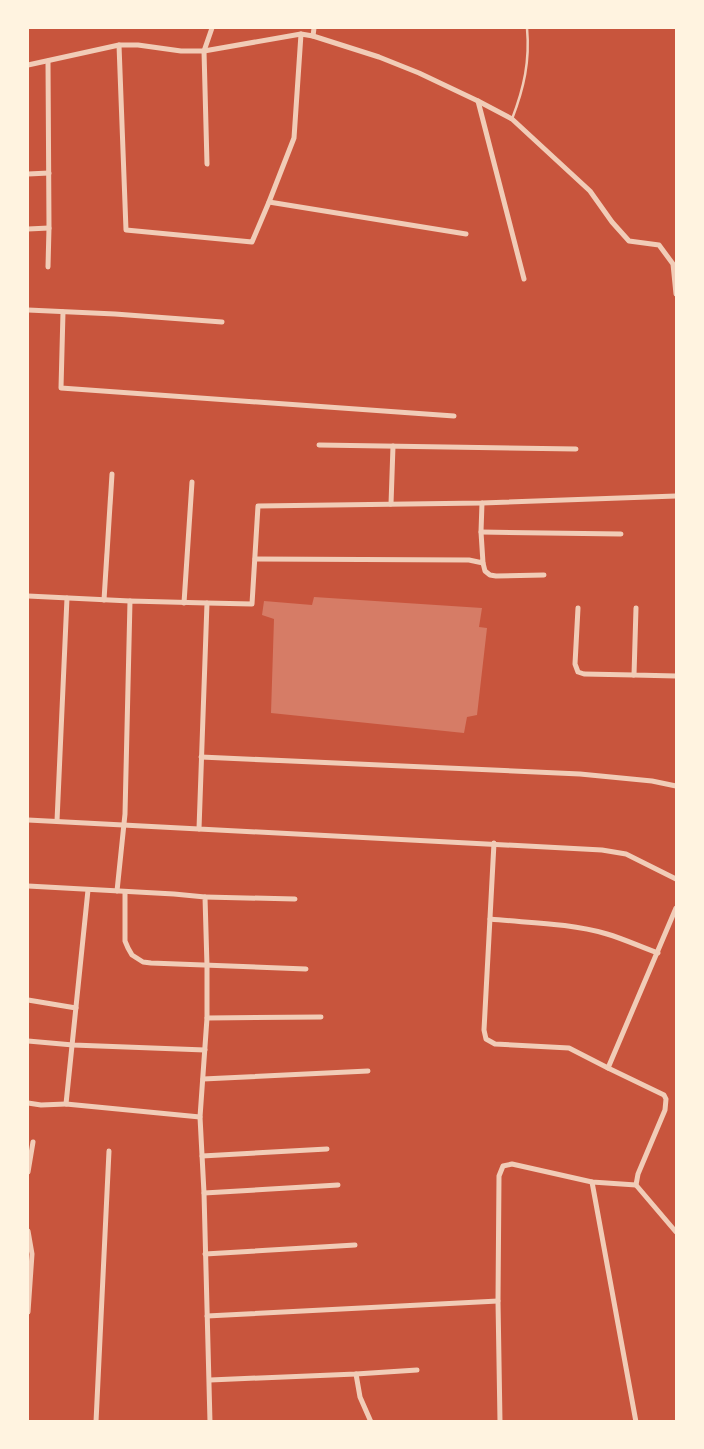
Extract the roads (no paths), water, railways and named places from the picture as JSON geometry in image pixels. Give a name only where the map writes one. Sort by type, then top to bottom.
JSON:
[{"type":"street","points":[[207,164],[204,51],[212,28]]},
{"type":"street","points":[[313,36],[314,28]]},
{"type":"street","points":[[119,45],[126,230],[252,242],[294,138],[301,34]]},
{"type":"street","points":[[28,64],[119,45],[138,45],[181,51],[204,51],[301,34],[379,57],[478,101],[512,119],[590,191],[612,222],[629,241],[659,245],[673,264],[676,294]]},
{"type":"street","points":[[48,61],[48,267]]},
{"type":"street","points":[[478,101],[524,279]]},
{"type":"street","points":[[28,174],[49,173]]},
{"type":"street","points":[[269,202],[466,234]]},
{"type":"street","points":[[28,229],[49,228]]},
{"type":"street","points":[[28,310],[222,322]]},
{"type":"street","points":[[63,312],[61,388],[454,416]]},
{"type":"street","points":[[319,445],[576,449]]},
{"type":"street","points":[[391,504],[392,446]]},
{"type":"street","points":[[104,600],[112,474]]},
{"type":"street","points":[[184,603],[192,482]]},
{"type":"street","points":[[28,596],[252,604],[258,506],[482,503],[676,496]]},
{"type":"street","points":[[482,503],[481,532],[485,571],[490,575],[496,576],[544,575]]},
{"type":"street","points":[[481,532],[621,534]]},
{"type":"street","points":[[255,559],[468,560],[484,562]]},
{"type":"street","points":[[57,821],[67,598]]},
{"type":"street","points":[[117,891],[124,825],[130,601]]},
{"type":"street","points":[[199,830],[207,603]]},
{"type":"street","points":[[578,608],[575,664],[578,672],[584,674],[676,676]]},
{"type":"street","points":[[634,675],[636,608]]},
{"type":"street","points":[[201,757],[580,774],[652,781],[676,786]]},
{"type":"street","points":[[28,820],[602,850],[626,854],[676,879]]},
{"type":"street","points":[[494,843],[484,1030],[486,1039],[496,1044],[569,1048],[664,1094],[666,1099],[665,1110],[638,1174],[636,1185]]},
{"type":"street","points":[[28,886],[205,897],[296,899]]},
{"type":"street","points":[[66,1104],[88,890]]},
{"type":"street","points":[[125,892],[125,941],[132,955],[143,962],[306,969]]},
{"type":"street","points":[[205,897],[207,1018],[200,1117],[204,1193],[210,1422]]},
{"type":"street","points":[[608,1068],[676,908]]},
{"type":"street","points":[[490,919],[572,926],[608,934],[658,954]]},
{"type":"street","points":[[28,1000],[76,1008]]},
{"type":"street","points":[[207,1018],[321,1017]]},
{"type":"street","points":[[28,1041],[72,1045],[204,1050]]},
{"type":"street","points":[[203,1079],[368,1071]]},
{"type":"street","points":[[28,1103],[41,1105],[66,1104],[200,1117]]},
{"type":"street","points":[[28,1172],[33,1142]]},
{"type":"street","points":[[202,1156],[327,1149]]},
{"type":"street","points":[[96,1422],[109,1151]]},
{"type":"street","points":[[500,1422],[498,1301],[499,1176],[503,1166],[512,1164],[592,1182],[636,1185],[676,1232]]},
{"type":"street","points":[[592,1182],[636,1422]]},
{"type":"street","points":[[204,1193],[338,1185]]},
{"type":"street","points":[[28,1230],[32,1254],[28,1312]]},
{"type":"street","points":[[205,1254],[355,1245]]},
{"type":"street","points":[[207,1316],[498,1301]]},
{"type":"street","points":[[210,1380],[418,1370]]},
{"type":"street","points":[[356,1374],[360,1397],[371,1422]]},
{"type":"lane","points":[[512,119],[525,78],[527,28]]}]
